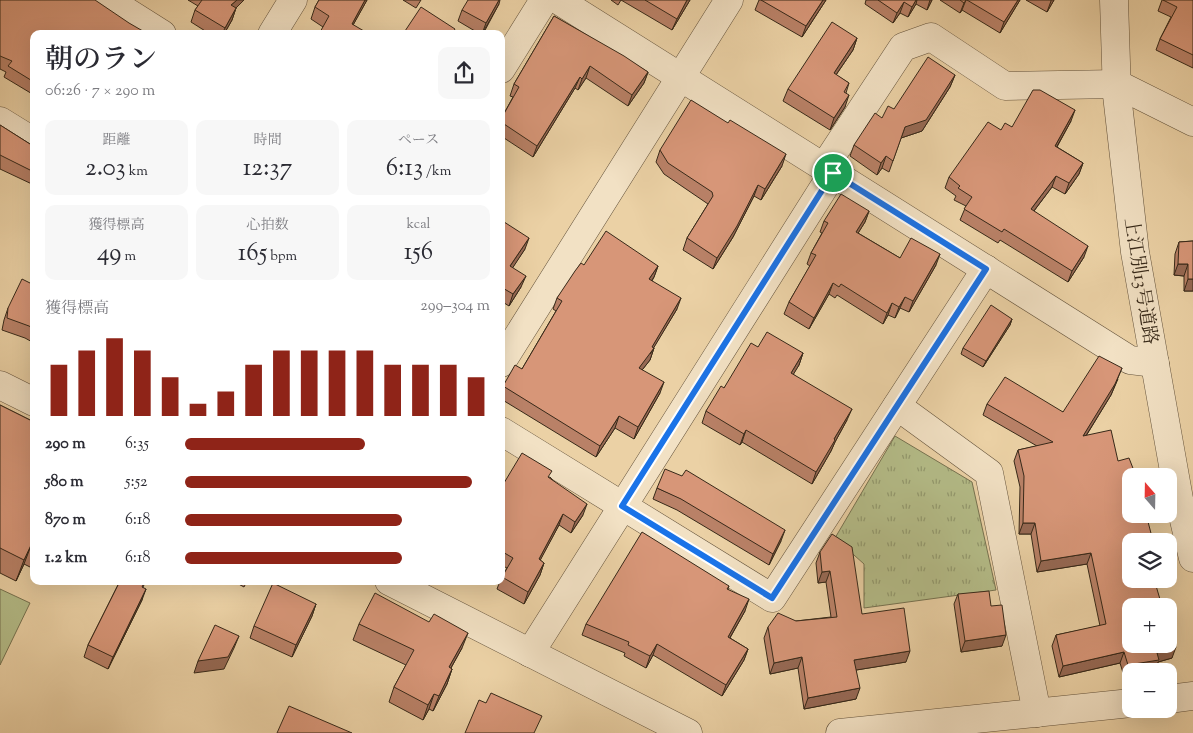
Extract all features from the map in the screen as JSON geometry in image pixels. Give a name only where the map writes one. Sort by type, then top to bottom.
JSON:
[{"type":"street","points":[[108,0],[156,30]]},
{"type":"street","points":[[274,30],[293,0]]},
{"type":"street","points":[[505,63],[544,0]]},
{"type":"street","points":[[558,0],[1130,360],[1155,363]]},
{"type":"street","points":[[505,357],[728,0]]},
{"type":"street","name":"上江別13号道路","points":[[1114,0],[1117,84],[1135,252],[1179,499],[1192,547]]},
{"type":"street","points":[[530,653],[903,47],[932,37],[1004,86],[1117,84],[1193,122]]},
{"type":"street","points":[[0,121],[30,140]]},
{"type":"street","points":[[505,433],[772,598],[986,269]]},
{"type":"street","points":[[0,385],[30,400]]},
{"type":"street","points":[[897,406],[989,473],[1037,712]]},
{"type":"street","points":[[396,585],[688,733]]},
{"type":"street","points":[[1177,698],[1193,696]]},
{"type":"street","points":[[840,733],[1122,704]]},
{"type":"green space","points":[[895,436],[972,482],[996,590],[864,608],[864,564],[835,538]]},
{"type":"green space","points":[[0,589],[30,603],[0,665]]},
{"type":"building","points":[[0,0],[95,0],[141,30],[30,30],[30,80],[8,66],[12,61],[0,56]]},
{"type":"building","points":[[202,0],[237,0],[231,5],[236,8],[225,28],[195,10]]},
{"type":"building","points":[[319,0],[365,0],[352,24],[362,30],[321,30],[329,16],[315,7]]},
{"type":"building","points":[[468,0],[499,0],[486,23],[462,10]]},
{"type":"building","points":[[645,0],[687,0],[677,19]]},
{"type":"building","points":[[761,0],[823,0],[806,26]]},
{"type":"building","points":[[878,0],[916,0],[912,7],[904,2],[897,13]]},
{"type":"building","points":[[967,0],[1018,0],[1004,22]]},
{"type":"building","points":[[1163,0],[1193,0],[1193,55],[1160,39],[1177,7]]},
{"type":"building","points":[[421,7],[455,29],[454,30],[406,30]]},
{"type":"building","points":[[554,16],[648,72],[632,95],[590,66],[582,79],[580,77],[537,146],[505,125],[505,112],[519,87],[514,84]]},
{"type":"building","points":[[832,22],[857,38],[834,73],[849,83],[844,92],[849,95],[834,118],[788,89]]},
{"type":"building","points":[[928,57],[955,75],[926,120],[905,127],[893,161],[886,156],[881,163],[854,145],[875,113],[882,118],[888,106],[894,109]]},
{"type":"building","points":[[1033,90],[1040,90],[1075,110],[1055,146],[1083,163],[1069,183],[1056,176],[1031,209],[1088,246],[1072,271],[1004,229],[1002,232],[964,209],[972,197],[958,188],[960,186],[949,177],[988,122],[1001,130],[1005,123],[1012,127]]},
{"type":"building","points":[[691,100],[728,123],[730,120],[786,154],[765,189],[758,185],[737,226],[717,258],[687,238],[713,196],[712,192],[668,163],[660,150]]},
{"type":"building","points":[[0,125],[30,144],[30,170],[0,155]]},
{"type":"building","points":[[841,194],[869,211],[856,232],[900,258],[911,238],[940,254],[913,301],[905,297],[899,307],[892,303],[887,313],[841,284],[839,287],[833,283],[814,318],[789,302],[816,255],[811,253],[828,223],[824,221]]},
{"type":"building","points":[[505,223],[529,238],[510,266],[526,276],[513,294],[505,289]]},
{"type":"building","points":[[606,231],[658,266],[649,279],[681,298],[652,347],[654,348],[639,368],[664,382],[638,427],[619,416],[600,446],[505,387],[505,382],[515,365],[522,369],[562,301],[557,298],[581,263],[584,265]]},
{"type":"building","points":[[1193,241],[1193,279],[1188,279],[1188,264],[1178,264],[1179,242]]},
{"type":"building","points":[[22,279],[30,283],[30,327],[7,318],[8,308]]},
{"type":"building","points":[[991,305],[1012,319],[986,361],[963,348]]},
{"type":"building","points":[[767,332],[803,353],[791,373],[852,409],[816,472],[746,430],[744,434],[706,411],[721,386],[724,388],[751,343],[758,347]]},
{"type":"building","points":[[1099,356],[1122,368],[1115,384],[1083,436],[1111,430],[1118,461],[1129,458],[1133,468],[1122,468],[1122,523],[1148,523],[1151,533],[1122,533],[1122,588],[1157,588],[1160,598],[1122,598],[1122,652],[1063,666],[1056,635],[1106,624],[1091,553],[1041,561],[1035,523],[1023,523],[1024,476],[1018,450],[1053,442],[987,404],[1005,377],[1063,412]]},
{"type":"building","points":[[0,405],[30,420],[30,547],[24,560],[0,548]]},
{"type":"building","points":[[522,453],[552,471],[548,477],[587,504],[575,522],[563,514],[539,559],[544,563],[528,592],[505,579],[505,572],[513,558],[505,553],[505,481]]},
{"type":"building","points":[[665,469],[682,476],[686,470],[785,530],[773,554],[681,499],[657,488]]},
{"type":"building","points":[[642,532],[729,586],[727,589],[749,599],[728,637],[748,649],[726,685],[657,644],[650,656],[628,645],[629,642],[586,624]]},
{"type":"building","points":[[832,534],[852,547],[862,614],[904,608],[910,651],[854,660],[860,688],[808,698],[802,657],[774,663],[768,627],[778,613],[796,621],[837,617],[830,571],[822,572],[820,552]]},
{"type":"building","points":[[118,585],[143,585],[142,587],[146,589],[113,657],[88,645]]},
{"type":"building","points":[[272,585],[277,585],[316,604],[296,645],[254,626]]},
{"type":"building","points":[[989,591],[991,606],[1002,605],[1006,635],[965,641],[958,594]]},
{"type":"building","points":[[375,593],[429,622],[434,614],[468,633],[449,667],[452,669],[439,696],[434,694],[428,705],[394,687],[414,650],[359,624]]},
{"type":"building","points":[[215,625],[239,636],[228,657],[198,661]]},
{"type":"building","points":[[1124,653],[1157,653],[1159,660],[1140,663],[1127,663]]},
{"type":"building","points":[[491,693],[542,716],[534,733],[465,733],[479,700],[486,703]]},
{"type":"building","points":[[289,706],[352,733],[277,733]]},
{"type":"route","points":[[833,173],[986,269],[772,598],[622,506],[833,173]]}]
